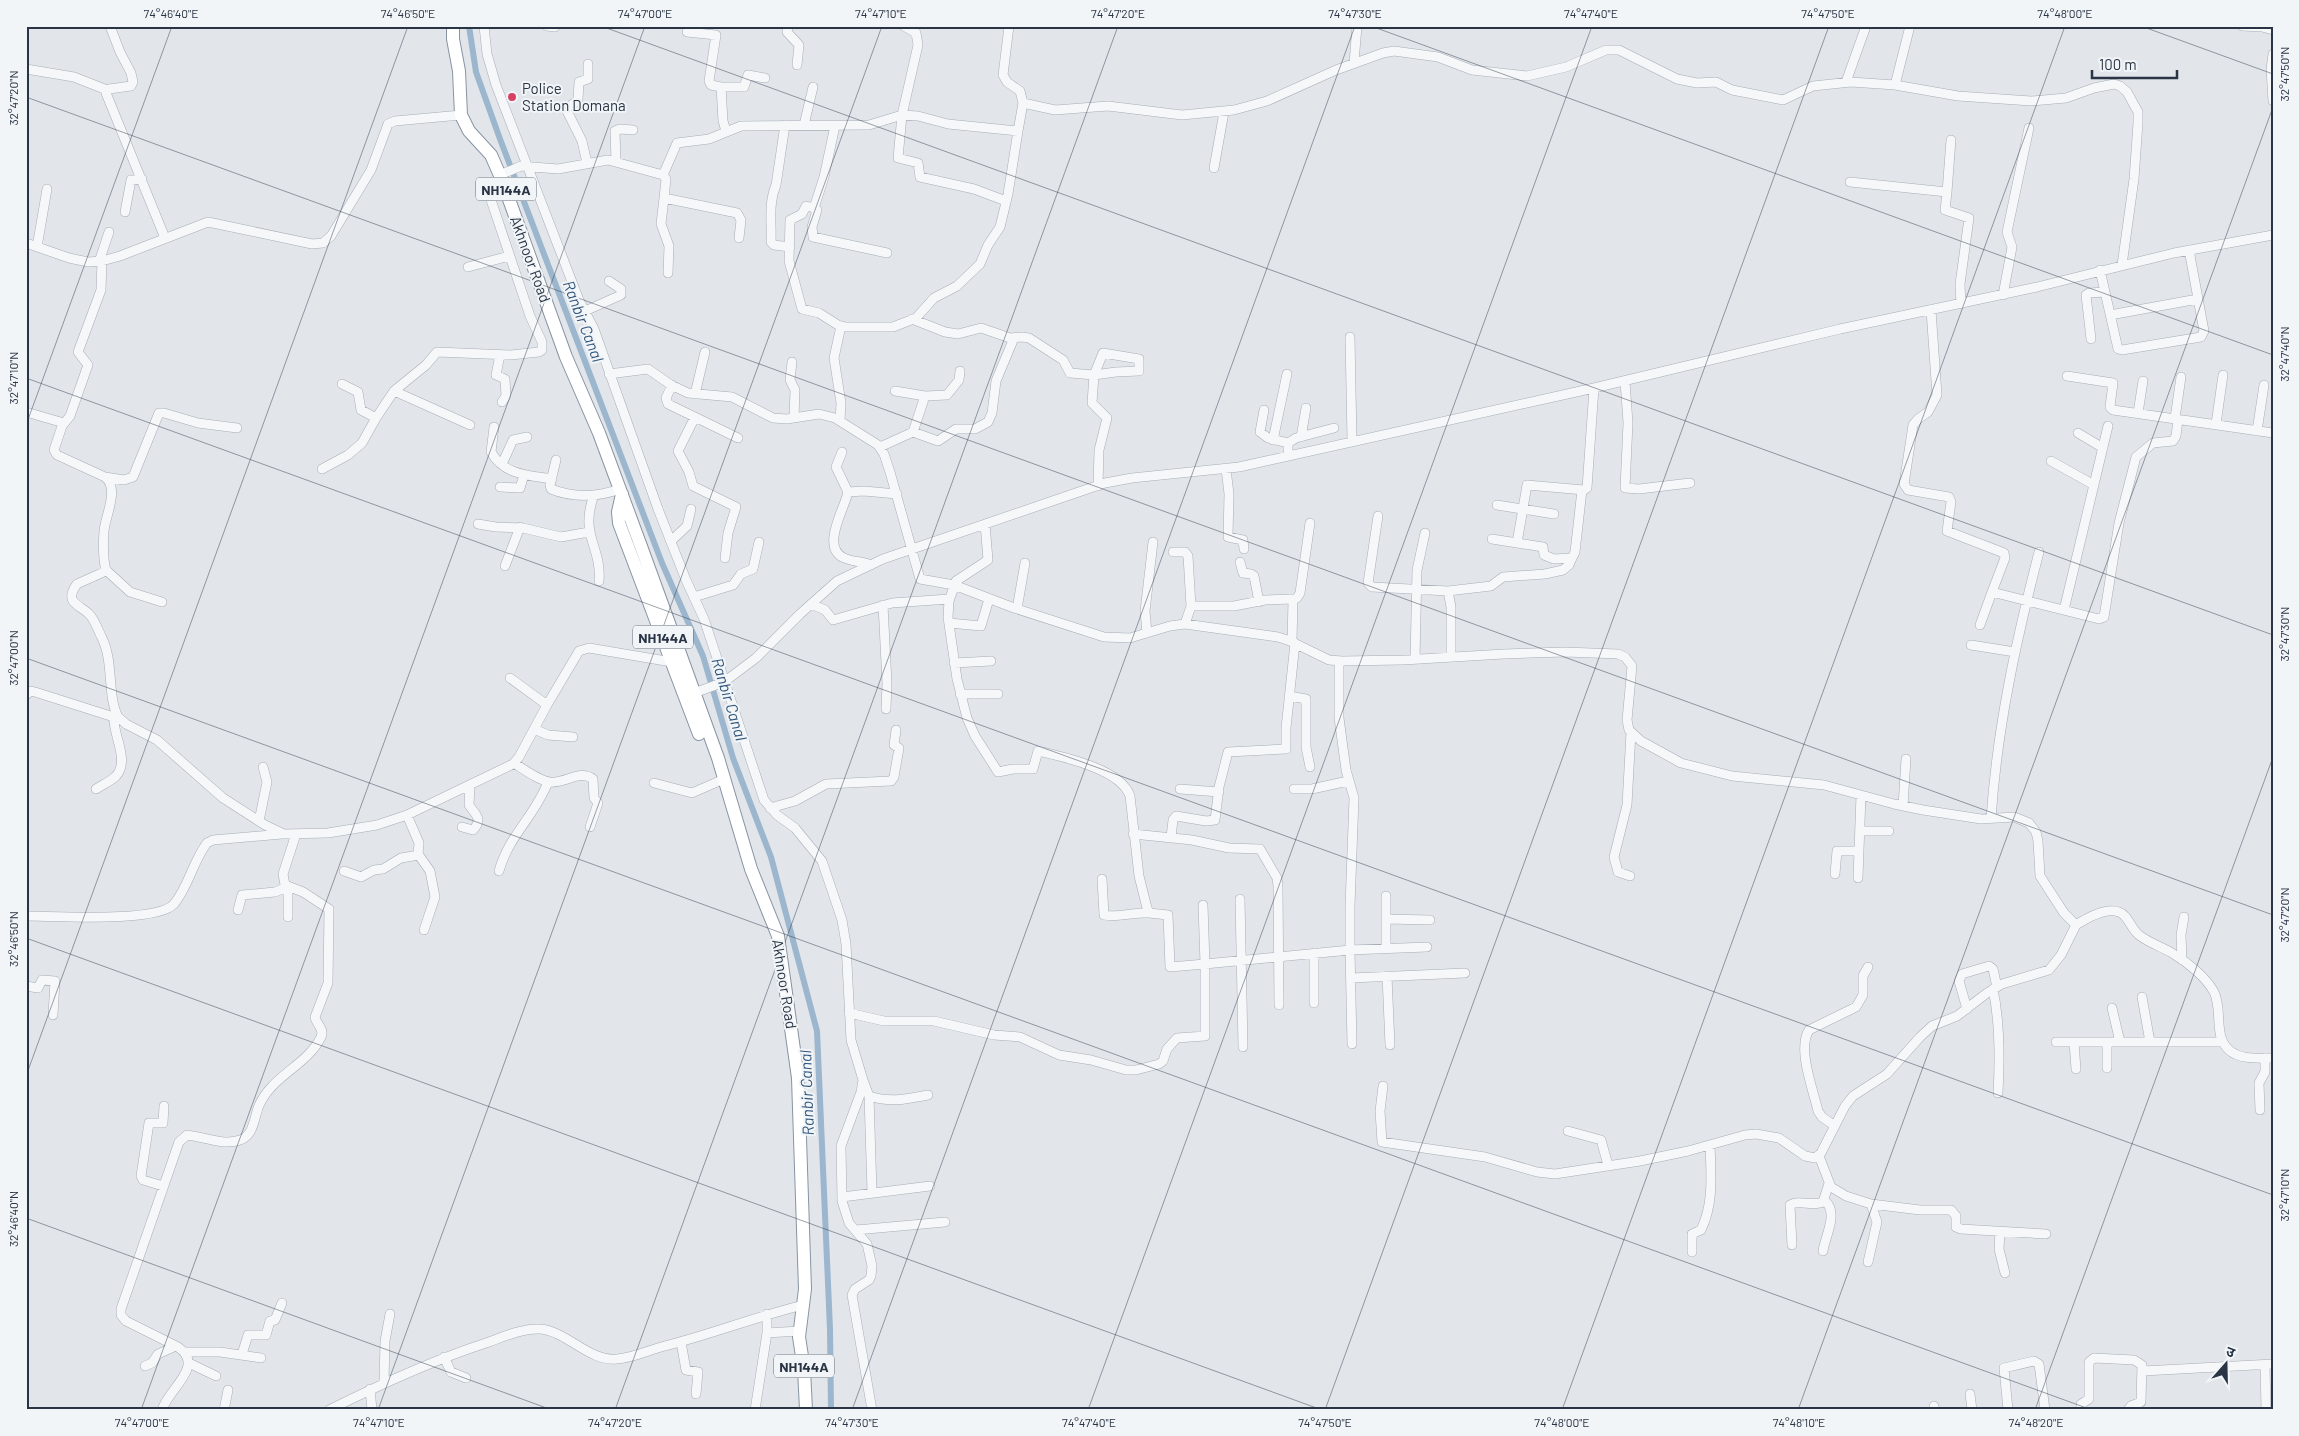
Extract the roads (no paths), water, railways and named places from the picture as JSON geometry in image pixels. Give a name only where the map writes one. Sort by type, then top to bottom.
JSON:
[{"type":"highway","points":[[453,26],[453,39],[460,71],[460,114]]},
{"type":"highway","name":"Akhnoor Road","points":[[460,114],[469,131],[492,155],[503,175],[566,357],[705,690],[723,777],[739,833],[778,936],[796,1063],[805,1272],[801,1319],[806,1410]]},
{"type":"highway","name":"Akhnoor Road","points":[[621,492],[618,512],[619,523],[708,757],[723,777]]},
{"type":"street","points":[[26,69],[74,77],[107,90],[131,86],[133,82],[131,72],[117,46],[110,26]]},
{"type":"street","points":[[484,26],[487,54],[496,85],[525,166],[598,338],[609,374],[671,541],[704,619],[764,800],[770,808],[794,828],[822,861],[842,920],[846,944],[851,1040],[869,1096],[873,1159],[872,1192]]},
{"type":"street","points":[[788,26],[787,32],[800,45],[797,65]]},
{"type":"street","points":[[904,26],[914,31],[918,40],[902,115],[898,158],[918,163],[920,177],[974,189],[1006,201]]},
{"type":"street","points":[[814,208],[806,206],[802,214],[791,218],[791,272],[801,308],[819,313],[841,326],[880,328],[893,326],[912,319],[934,298],[957,286],[980,264],[1000,226],[1006,201],[1023,102],[1020,91],[1006,82],[1003,75],[1008,26]]},
{"type":"street","points":[[1354,63],[1357,26]]},
{"type":"street","points":[[1846,82],[1866,26]]},
{"type":"street","points":[[1895,85],[1910,26]]},
{"type":"street","points":[[2242,26],[2262,27],[2273,30]]},
{"type":"street","points":[[687,32],[716,35],[709,81],[711,86],[744,87],[748,75],[764,78]]},
{"type":"street","points":[[1023,102],[1055,110],[1094,106],[1182,115],[1224,112],[1267,101],[1384,52],[1407,51],[1438,57],[1472,70],[1527,76],[1566,68],[1595,54],[1612,50],[1626,52],[1677,79],[1697,83],[1716,82],[1727,88],[1783,100],[1813,86],[1846,82],[1895,85],[1958,96],[2031,101],[2066,98],[2107,85],[2120,86],[2127,92],[2135,105],[2138,123],[2134,179],[2122,265]]},
{"type":"street","points":[[2273,54],[2271,69],[2273,101]]},
{"type":"street","points":[[587,163],[582,141],[566,113],[566,109],[578,100],[579,82],[588,79],[588,64]]},
{"type":"street","points":[[721,87],[723,121],[726,131]]},
{"type":"street","points":[[804,125],[813,87]]},
{"type":"street","points":[[107,90],[106,94],[165,238]]},
{"type":"street","points":[[1214,168],[1224,112]]},
{"type":"street","points":[[26,243],[70,258],[100,261],[120,256],[208,222],[302,243],[323,243],[331,236],[371,170],[388,124],[395,121],[460,114]]},
{"type":"street","points":[[663,175],[677,144],[709,139],[741,126],[785,124],[869,125],[902,115],[918,116],[941,123],[1018,131]]},
{"type":"street","points":[[785,124],[776,185],[772,192],[771,242],[774,245],[790,247]]},
{"type":"street","points":[[835,126],[824,177],[814,208],[816,210],[811,234],[813,237],[887,253]]},
{"type":"street","points":[[2003,295],[2012,247],[2007,232],[2029,128]]},
{"type":"street","points":[[616,161],[616,131],[620,129],[633,130]]},
{"type":"street","points":[[1951,140],[1946,210],[1970,218],[1960,284],[1961,304]]},
{"type":"street","points":[[322,469],[348,455],[362,444],[371,416],[394,391],[437,352],[443,350],[499,360],[539,352],[543,347],[490,197],[493,187],[503,175],[525,166],[558,168],[616,161],[663,175],[666,179],[661,224],[669,246],[668,273]]},
{"type":"street","points":[[126,212],[131,180],[142,179]]},
{"type":"street","points":[[1850,182],[1946,192]]},
{"type":"street","points":[[38,247],[47,190]]},
{"type":"street","points":[[664,198],[737,213],[741,220],[740,238]]},
{"type":"street","points":[[109,232],[100,261],[101,290],[78,352],[87,362],[87,367],[70,416],[64,424],[54,450],[55,454],[105,477],[124,480],[133,477],[157,414],[160,412],[198,423],[237,428]]},
{"type":"street","points":[[705,690],[724,682],[756,658],[837,581],[871,565],[911,550],[1098,486],[1132,478],[1226,469],[1288,456],[1625,381],[1840,329],[2003,295],[2122,265],[2273,234]]},
{"type":"street","points":[[2100,270],[2116,347],[2119,350],[2201,337],[2204,331],[2189,250]]},
{"type":"street","points":[[468,267],[510,256]]},
{"type":"street","points":[[585,311],[621,295],[621,289],[609,281]]},
{"type":"street","points":[[2091,339],[2086,295],[2089,293],[2105,292]]},
{"type":"street","points":[[2110,315],[2198,299]]},
{"type":"street","points":[[1931,310],[1937,396],[1928,412],[1913,425],[1904,484],[1908,490],[1949,497],[1951,502],[1947,531],[2004,553],[2005,558],[1980,626]]},
{"type":"street","points":[[912,319],[945,332],[958,334],[981,328],[1014,338],[1029,338],[1063,360],[1070,373],[1094,375],[1116,372],[1139,372],[1140,361],[1103,353],[1094,375],[1092,403],[1107,418],[1099,450],[1098,486]]},
{"type":"street","points":[[840,420],[840,393],[834,358],[841,326]]},
{"type":"street","points":[[1350,337],[1352,441]]},
{"type":"street","points":[[880,448],[913,432],[938,441],[956,429],[974,429],[988,422],[992,413],[996,381],[1014,338]]},
{"type":"street","points":[[695,394],[705,352]]},
{"type":"street","points":[[499,360],[496,376],[506,382],[506,396],[502,402]]},
{"type":"street","points":[[792,362],[790,380],[795,390],[794,418]]},
{"type":"street","points":[[609,374],[646,369],[672,386],[695,394],[726,396],[773,418],[794,418],[818,414],[840,420],[880,448],[896,494],[920,578],[954,585],[1017,609],[1104,637],[1117,639],[1185,624],[1278,637],[1293,642],[1318,656],[1339,661],[1565,652],[1618,654],[1625,657],[1632,666],[1627,720],[1631,732],[1627,805],[1614,857],[1618,872],[1630,876]]},
{"type":"street","points":[[895,391],[925,396],[947,395],[958,380],[960,371]]},
{"type":"street","points":[[1273,440],[1287,374]]},
{"type":"street","points":[[2216,424],[2223,375]]},
{"type":"street","points":[[2067,376],[2113,383],[2111,408],[2273,433]]},
{"type":"street","points":[[1992,592],[2099,618],[2106,615],[2119,523],[2136,456],[2143,448],[2153,443],[2173,441],[2176,436],[2181,377]]},
{"type":"street","points":[[1625,381],[1628,416],[1625,488],[1639,489],[1690,483]]},
{"type":"street","points":[[2138,413],[2143,381]]},
{"type":"street","points":[[342,384],[358,392],[360,408],[371,416]]},
{"type":"street","points":[[2257,430],[2264,385]]},
{"type":"street","points":[[672,386],[666,402],[738,438]]},
{"type":"street","points":[[1517,542],[1527,485],[1582,490],[1588,486],[1594,388]]},
{"type":"street","points":[[394,391],[470,425]]},
{"type":"street","points":[[913,432],[925,396]]},
{"type":"street","points":[[1302,437],[1306,408]]},
{"type":"street","points":[[1264,410],[1260,432],[1273,440],[1288,443],[1334,428]]},
{"type":"street","points":[[26,412],[64,424]]},
{"type":"street","points":[[695,417],[678,452],[690,472],[693,486],[736,507],[728,534],[725,558]]},
{"type":"street","points":[[2064,610],[2108,426]]},
{"type":"street","points":[[494,427],[491,452],[502,464],[513,472],[552,479]]},
{"type":"street","points":[[2078,432],[2103,448]]},
{"type":"street","points":[[502,464],[513,440],[527,437]]},
{"type":"street","points":[[1288,443],[1288,456]]},
{"type":"street","points":[[842,452],[836,468],[848,492],[834,536],[837,551],[845,559],[871,565]]},
{"type":"street","points":[[556,460],[550,487],[556,491],[594,495],[621,492]]},
{"type":"street","points":[[2051,460],[2094,485]]},
{"type":"street","points":[[1226,469],[1229,494],[1228,537],[1243,540],[1244,548]]},
{"type":"street","points":[[500,487],[520,488],[524,475]]},
{"type":"street","points":[[105,477],[109,482],[111,496],[109,513],[104,528],[105,566],[130,592],[162,602]]},
{"type":"street","points":[[1378,516],[1369,586],[1448,591],[1490,586],[1503,577],[1545,574],[1563,570],[1570,565],[1575,552],[1582,490]]},
{"type":"street","points":[[848,492],[864,491],[896,494]]},
{"type":"street","points":[[594,495],[590,509],[589,532],[598,559],[599,581]]},
{"type":"street","points":[[1497,505],[1554,514]]},
{"type":"street","points":[[671,541],[687,526],[691,509]]},
{"type":"street","points":[[1191,606],[1234,606],[1294,599],[1300,593],[1310,523]]},
{"type":"street","points":[[478,524],[496,527],[520,527],[561,537],[589,532]]},
{"type":"street","points":[[985,524],[988,562],[958,579],[949,599],[949,623],[954,664],[960,694],[975,736],[998,772],[1013,769],[1032,769],[1038,751],[1072,760],[1106,774],[1120,782],[1128,790],[1139,876],[1149,913]]},
{"type":"street","points":[[505,566],[520,527]]},
{"type":"street","points":[[1416,659],[1417,570],[1425,533]]},
{"type":"street","points":[[1492,539],[1543,547],[1546,556],[1554,559],[1572,558]]},
{"type":"street","points":[[694,597],[732,585],[741,574],[753,569],[759,542]]},
{"type":"street","points":[[1147,633],[1145,611],[1153,542]]},
{"type":"street","points":[[1173,552],[1188,554],[1191,606],[1185,624]]},
{"type":"street","points":[[1991,819],[1997,749],[2015,652],[2039,552]]},
{"type":"street","points":[[1240,562],[1243,573],[1254,576],[1259,602]]},
{"type":"street","points":[[1017,609],[1025,564]]},
{"type":"street","points":[[96,789],[116,776],[122,765],[114,729],[117,719],[110,666],[104,642],[91,616],[77,607],[73,597],[77,584],[105,566]]},
{"type":"street","points":[[1448,591],[1451,607],[1450,657]]},
{"type":"street","points":[[949,623],[981,626],[989,598]]},
{"type":"street","points":[[811,604],[825,610],[833,620],[884,605],[949,599]]},
{"type":"street","points":[[1171,837],[1173,820],[1176,816],[1206,821],[1215,820],[1218,792],[1228,752],[1286,749],[1294,599]]},
{"type":"street","points":[[884,605],[888,683],[886,709]]},
{"type":"street","points":[[1971,645],[2015,652]]},
{"type":"street","points":[[26,916],[141,916],[168,909],[178,898],[206,843],[213,840],[361,829],[407,815],[514,763],[574,656],[582,649],[589,648],[672,662]]},
{"type":"street","points":[[954,664],[991,661]]},
{"type":"street","points":[[1339,661],[1338,706],[1348,781],[1354,798],[1350,950],[1352,1044]]},
{"type":"street","points":[[510,678],[547,705]]},
{"type":"street","points":[[26,695],[31,691],[35,692],[117,719],[157,740],[223,798],[259,821],[284,834]]},
{"type":"street","points":[[960,694],[998,694]]},
{"type":"street","points":[[1289,696],[1303,698],[1306,701],[1306,747],[1310,767]]},
{"type":"street","points":[[534,729],[548,735],[573,736]]},
{"type":"street","points":[[770,808],[795,802],[826,784],[891,781],[894,777],[899,748],[894,745],[896,730]]},
{"type":"street","points":[[1631,732],[1641,741],[1695,768],[1732,776],[1824,785],[1903,806],[1991,819],[2014,817],[2022,819],[2033,827],[2038,841],[2040,876],[2064,914],[2076,925]]},
{"type":"street","points":[[1903,806],[1906,759]]},
{"type":"street","points":[[514,763],[548,782],[560,782],[580,776],[593,779],[594,798],[598,803],[590,827]]},
{"type":"street","points":[[259,821],[267,782],[263,767]]},
{"type":"street","points":[[654,783],[692,793],[723,777]]},
{"type":"street","points":[[1294,789],[1312,789],[1348,781]]},
{"type":"street","points":[[499,872],[510,842],[538,805],[548,782]]},
{"type":"street","points":[[462,827],[473,830],[478,820],[478,815],[469,805],[470,786]]},
{"type":"street","points":[[1180,789],[1218,792]]},
{"type":"street","points":[[1858,878],[1861,795]]},
{"type":"street","points":[[407,815],[419,843],[419,855],[430,871],[435,897],[424,930]]},
{"type":"street","points":[[1860,831],[1889,831]]},
{"type":"street","points":[[288,917],[288,887],[283,874],[296,834]]},
{"type":"street","points":[[1134,834],[1171,837],[1229,848],[1260,849],[1277,878],[1278,886],[1277,956],[1279,1005]]},
{"type":"street","points":[[1835,874],[1837,852],[1859,851]]},
{"type":"street","points":[[344,870],[360,878],[374,870],[384,870],[401,858],[419,855]]},
{"type":"street","points":[[1102,879],[1101,894],[1104,900],[1104,915],[1118,916],[1132,912],[1168,915],[1170,967],[1350,950],[1427,947]]},
{"type":"street","points":[[238,910],[242,895],[275,892],[288,887],[300,891],[329,908],[328,984],[314,1017],[322,1029],[321,1037],[310,1051],[267,1091],[258,1109],[252,1128],[246,1137],[229,1142],[187,1135],[182,1138],[163,1186],[121,1309],[121,1315],[126,1321],[185,1352],[242,1354],[261,1358]]},
{"type":"street","points":[[1386,896],[1386,948]]},
{"type":"street","points":[[1240,899],[1244,1047]]},
{"type":"street","points":[[849,1014],[884,1021],[934,1021],[994,1035],[1020,1037],[1059,1055],[1091,1060],[1126,1070],[1136,1070],[1159,1064],[1163,1061],[1167,1049],[1178,1037],[1205,1036],[1204,905]]},
{"type":"street","points":[[1383,1086],[1380,1105],[1381,1139],[1385,1143],[1485,1157],[1537,1172],[1570,1174],[1608,1165],[1640,1162],[1745,1135],[1756,1134],[1780,1138],[1810,1158],[1818,1156],[1853,1096],[1887,1074],[1932,1026],[1957,1016],[1995,988],[2049,970],[2061,955],[2076,925],[2103,912],[2119,912],[2138,934],[2182,960],[2211,987],[2219,1005],[2222,1042],[2229,1051],[2238,1055],[2269,1058],[2259,1084],[2260,1110]]},
{"type":"street","points":[[2182,960],[2184,917]]},
{"type":"street","points":[[1386,919],[1430,920]]},
{"type":"street","points":[[1314,953],[1314,1004]]},
{"type":"street","points":[[1967,1008],[1960,981],[1962,974],[1989,966],[1993,969],[1998,1013],[1997,1031],[2000,1061],[1998,1093]]},
{"type":"street","points":[[1834,1126],[1822,1117],[1818,1111],[1804,1052],[1804,1039],[1812,1027],[1856,1007],[1863,995],[1862,980],[1868,967]]},
{"type":"street","points":[[1351,978],[1465,973]]},
{"type":"street","points":[[1387,976],[1390,1045]]},
{"type":"street","points":[[26,986],[38,988],[42,980],[55,981],[53,1015]]},
{"type":"street","points":[[2142,998],[2150,1042]]},
{"type":"street","points":[[2112,1008],[2120,1042]]},
{"type":"street","points":[[2056,1042],[2222,1042]]},
{"type":"street","points":[[2074,1042],[2076,1069]]},
{"type":"street","points":[[2107,1042],[2107,1068]]},
{"type":"street","points":[[863,1080],[861,1092],[841,1146],[842,1197],[849,1222],[868,1244],[872,1266],[871,1276],[866,1283],[854,1289],[852,1296],[872,1410]]},
{"type":"street","points":[[869,1096],[883,1101],[896,1101],[928,1095]]},
{"type":"street","points":[[163,1186],[144,1180],[141,1176],[150,1122],[163,1123],[164,1106]]},
{"type":"street","points":[[1568,1131],[1601,1140],[1608,1165]]},
{"type":"street","points":[[1692,1252],[1692,1234],[1701,1230],[1708,1214],[1712,1182],[1710,1145]]},
{"type":"street","points":[[1818,1156],[1829,1183],[1837,1192],[1871,1204],[1920,1210],[1951,1210],[1955,1213],[1958,1228],[2046,1234]]},
{"type":"street","points":[[1825,1201],[1829,1183]]},
{"type":"street","points":[[842,1197],[930,1186]]},
{"type":"street","points":[[1792,1245],[1790,1205],[1794,1202],[1814,1204],[1825,1201]]},
{"type":"street","points":[[1823,1251],[1831,1215],[1830,1207],[1825,1201]]},
{"type":"street","points":[[1868,1262],[1877,1222],[1871,1204]]},
{"type":"street","points":[[856,1230],[945,1222]]},
{"type":"street","points":[[2000,1232],[1999,1250],[2005,1273]]},
{"type":"street","points":[[242,1354],[248,1334],[266,1335],[270,1321],[275,1320],[282,1303]]},
{"type":"street","points":[[384,1382],[385,1341],[390,1314]]},
{"type":"street","points":[[767,1324],[801,1319]]},
{"type":"street","points":[[328,1410],[384,1382],[444,1357],[509,1335],[534,1329],[552,1332],[608,1359],[620,1359],[767,1324],[801,1319]]},
{"type":"street","points":[[755,1410],[767,1324]]},
{"type":"street","points":[[682,1345],[686,1370],[698,1372],[696,1394]]},
{"type":"street","points":[[145,1366],[152,1363],[158,1354],[176,1346]]},
{"type":"street","points":[[162,1410],[186,1373],[189,1363],[185,1352]]},
{"type":"street","points":[[444,1357],[452,1372],[466,1378]]},
{"type":"street","points":[[2081,1410],[2081,1404],[2089,1399],[2090,1360],[2094,1358],[2137,1361],[2142,1365],[2141,1402],[2131,1406],[2128,1410]]},
{"type":"street","points":[[2008,1410],[2004,1368],[2034,1361],[2039,1364],[2045,1410]]},
{"type":"street","points":[[189,1363],[216,1376]]},
{"type":"street","points":[[2143,1371],[2269,1365],[2266,1410]]},
{"type":"street","points":[[370,1389],[372,1410]]},
{"type":"street","points":[[224,1410],[228,1390]]},
{"type":"street","points":[[1970,1394],[1972,1410]]},
{"type":"waterway","name":"Ranbir Canal","points":[[469,26],[476,72],[500,139],[662,563],[703,656],[733,758],[771,857],[817,1031],[830,1329],[831,1410]]},
{"type":"place","name":"Police Station Domana","points":[[512,97]]}]
